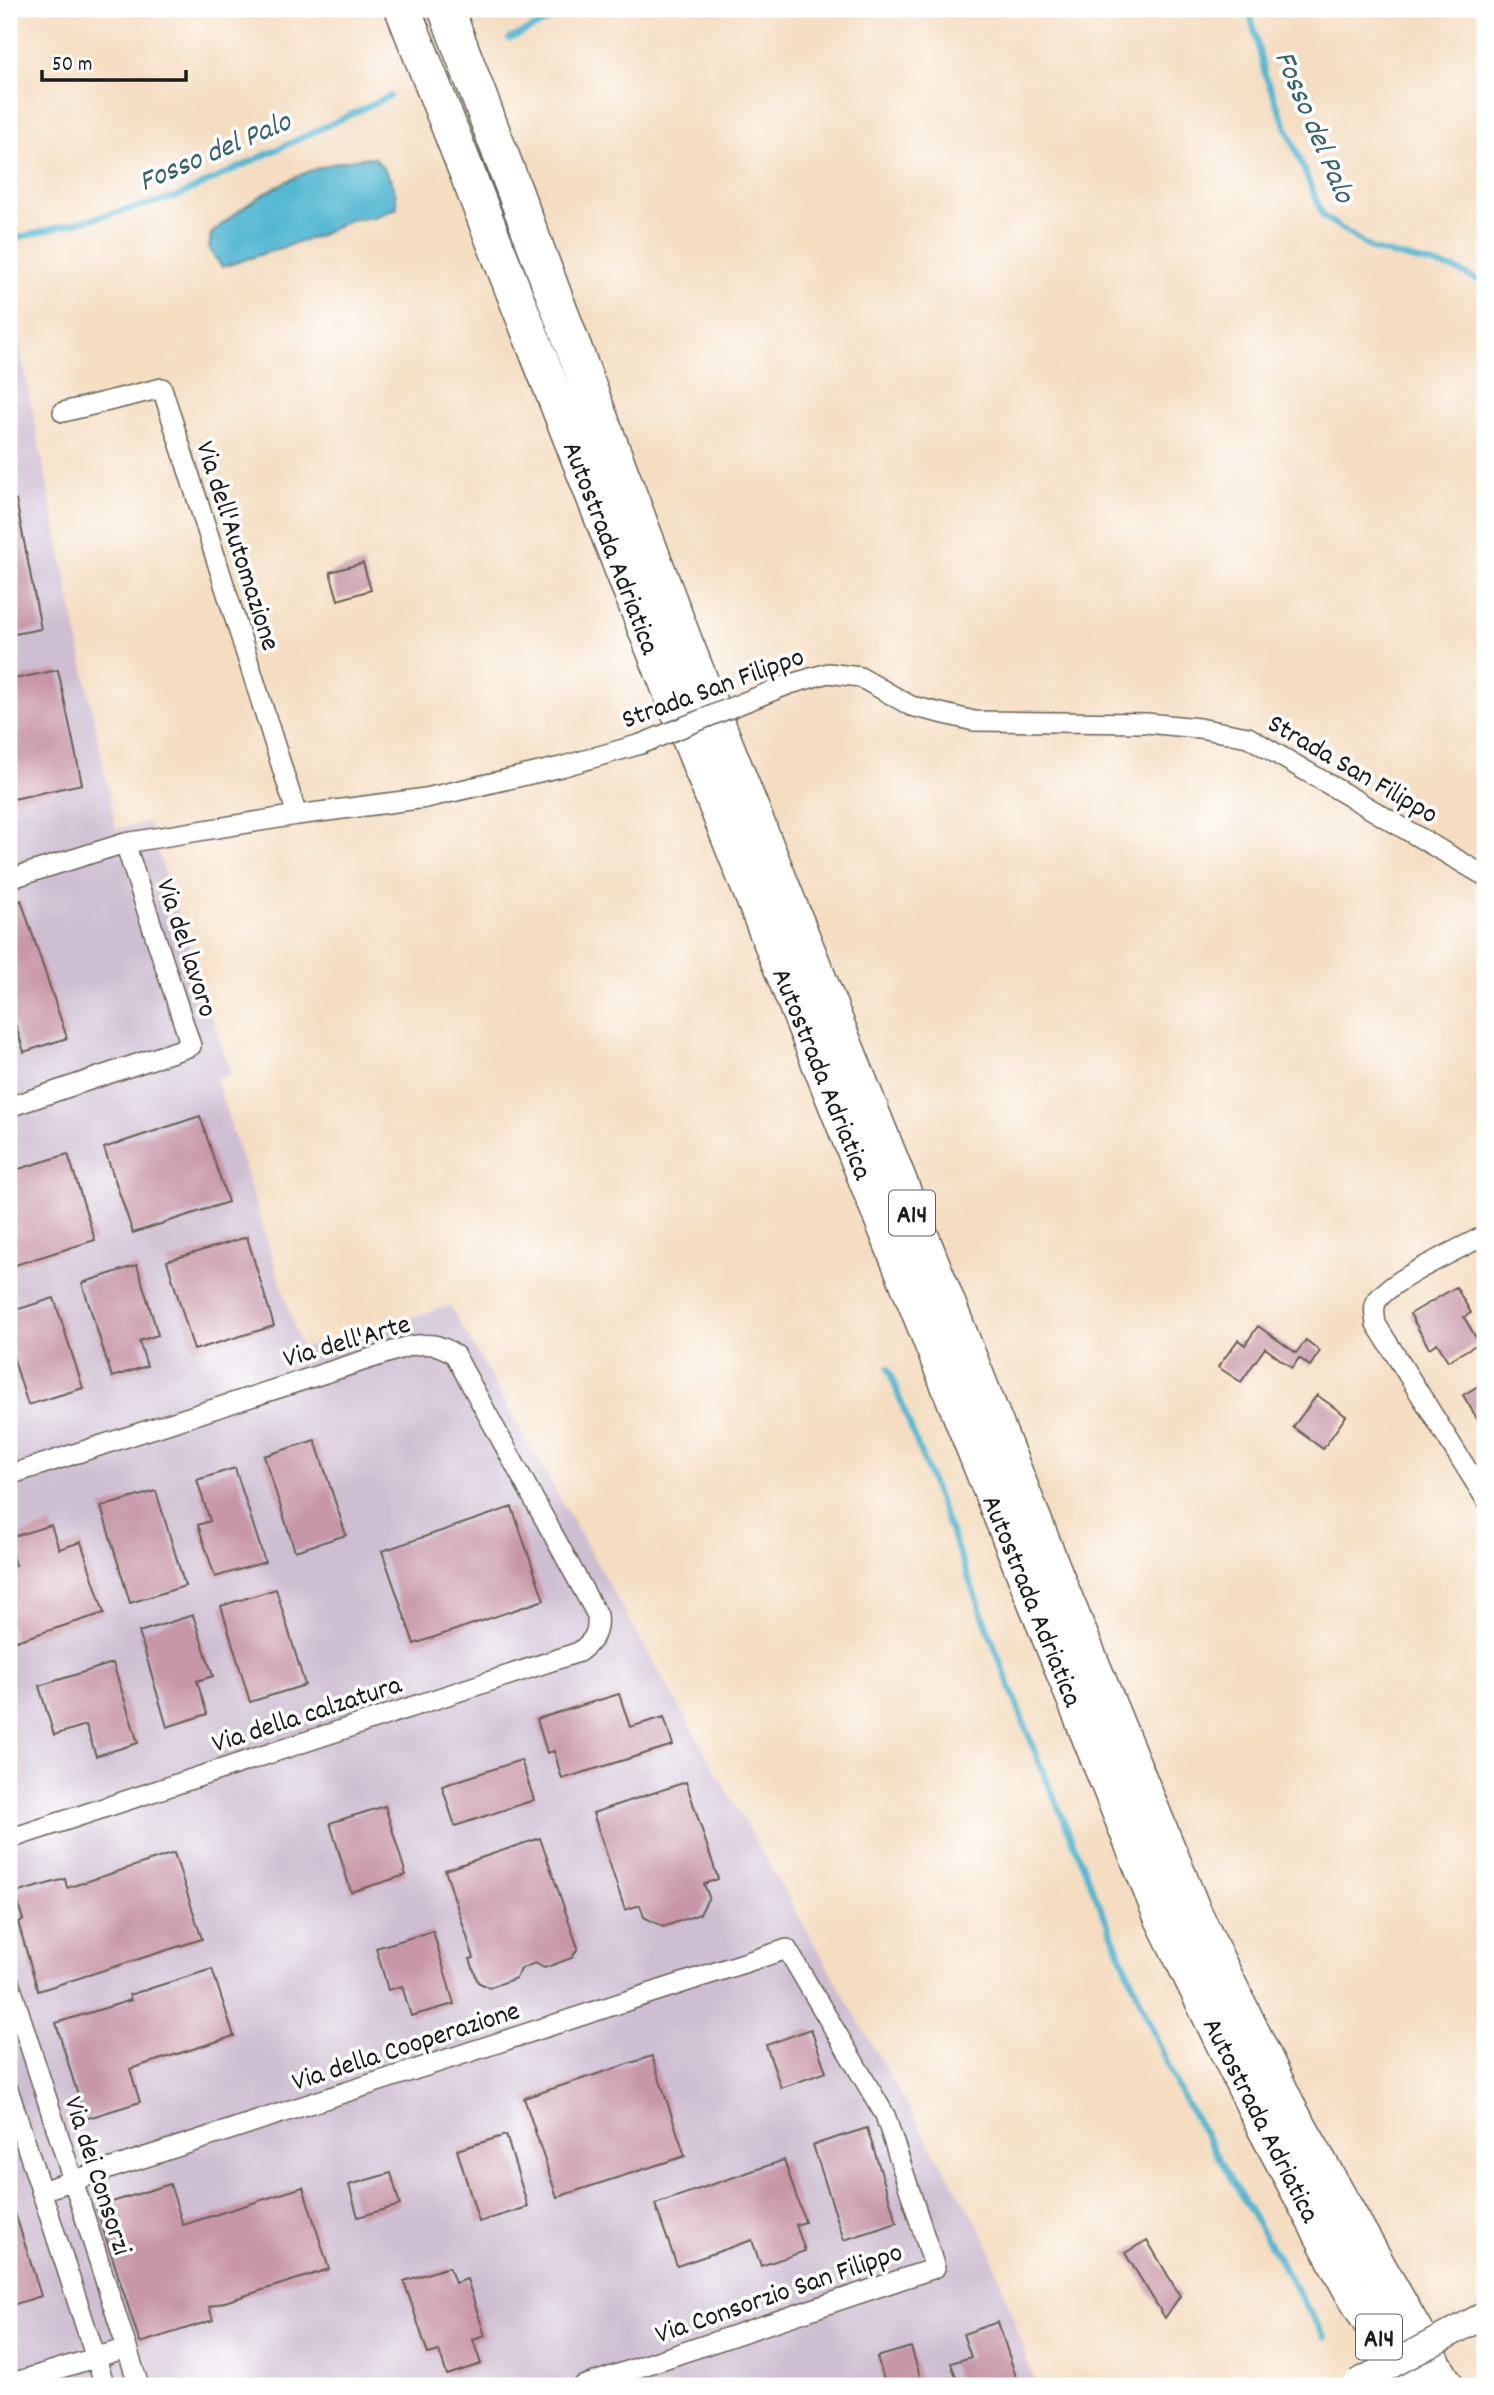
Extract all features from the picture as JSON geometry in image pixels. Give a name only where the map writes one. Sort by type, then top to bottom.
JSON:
[{"type":"highway","name":"Autostrada Adriatica","points":[[403,9],[647,633],[1161,1915],[1262,2122],[1350,2288],[1409,2386]]},
{"type":"highway","name":"Autostrada Adriatica","points":[[446,9],[681,635],[1051,1563],[1193,1911],[1291,2113],[1446,2386]]},
{"type":"main road","points":[[1357,2382],[1483,2316]]},
{"type":"street","name":"Via dell'Automazione","points":[[63,412],[162,388],[297,815]]},
{"type":"street","name":"Strada San Filippo","points":[[9,879],[125,843],[297,815],[426,798],[561,767],[641,744],[788,685],[828,673],[860,677],[911,706],[974,721],[1146,723],[1199,728],[1248,737],[1485,876]]},
{"type":"street","name":"Via del lavoro","points":[[9,1107],[191,1046],[125,843]]},
{"type":"street","points":[[1485,1235],[1400,1281],[1378,1299],[1374,1309],[1376,1324],[1485,1498]]},
{"type":"street","name":"Via dell'Arte","points":[[9,1475],[408,1346],[427,1343],[444,1346],[455,1354],[597,1615]]},
{"type":"street","name":"Via della calzatura","points":[[9,1839],[579,1652],[595,1636],[597,1615]]},
{"type":"street","name":"Via della Cooperazione","points":[[41,2191],[787,1949]]},
{"type":"street","name":"Via Consorzio San Filippo","points":[[583,2386],[935,2268],[884,2115],[787,1949]]},
{"type":"street","name":"Via dei Consorzi","points":[[9,1981],[14,2018],[72,2181],[139,2386]]},
{"type":"street","points":[[9,2092],[105,2386]]},
{"type":"street","points":[[9,2384],[127,2348]]},
{"type":"shaded area","points":[[15,323],[116,829],[148,822],[231,1074],[216,1078],[301,1348],[450,1306],[907,2106],[986,2238],[1036,2386],[9,2386],[9,325]]},
{"type":"water","points":[[374,157],[391,180],[397,208],[375,217],[349,220],[318,236],[222,267],[209,249],[211,234],[266,193],[307,172]]},
{"type":"building","points":[[9,500],[16,500],[41,629],[9,635]]},
{"type":"building","points":[[363,563],[371,590],[338,600],[330,572]]},
{"type":"building","points":[[58,670],[82,784],[9,800],[9,680]]},
{"type":"building","points":[[21,900],[67,1038],[24,1052],[14,1020],[9,1021],[9,905]]},
{"type":"building","points":[[200,1116],[228,1202],[133,1233],[104,1148]]},
{"type":"building","points":[[68,1154],[95,1240],[9,1267],[9,1172]]},
{"type":"building","points":[[247,1237],[274,1326],[194,1350],[167,1261]]},
{"type":"building","points":[[137,1265],[158,1335],[139,1341],[147,1366],[112,1377],[82,1283]]},
{"type":"building","points":[[1456,1287],[1471,1313],[1464,1317],[1479,1343],[1448,1361],[1437,1343],[1429,1348],[1410,1314]]},
{"type":"building","points":[[54,1298],[83,1388],[28,1405],[9,1344],[9,1312]]},
{"type":"building","points":[[1258,1326],[1296,1353],[1306,1340],[1320,1351],[1310,1366],[1299,1358],[1292,1368],[1265,1348],[1241,1382],[1218,1367],[1238,1340],[1245,1345]]},
{"type":"building","points":[[1485,1382],[1485,1432],[1463,1395]]},
{"type":"building","points":[[1317,1395],[1346,1416],[1323,1449],[1293,1427]]},
{"type":"building","points":[[315,1440],[346,1535],[295,1551],[264,1456]]},
{"type":"building","points":[[235,1468],[265,1562],[215,1577],[198,1525],[210,1521],[197,1480]]},
{"type":"building","points":[[156,1491],[185,1586],[130,1603],[101,1507]]},
{"type":"building","points":[[512,1507],[544,1600],[414,1644],[382,1551]]},
{"type":"building","points":[[51,1525],[59,1549],[81,1542],[104,1613],[16,1641],[9,1620],[9,1567],[15,1565],[9,1538]]},
{"type":"building","points":[[276,1589],[305,1685],[250,1702],[221,1606]]},
{"type":"building","points":[[193,1615],[213,1676],[197,1681],[207,1714],[167,1727],[139,1632]]},
{"type":"building","points":[[113,1663],[138,1743],[96,1756],[86,1725],[54,1735],[39,1686]]},
{"type":"building","points":[[619,1694],[630,1727],[664,1717],[673,1745],[562,1779],[554,1751],[547,1753],[537,1719]]},
{"type":"building","points":[[521,1760],[534,1800],[455,1826],[442,1786]]},
{"type":"building","points":[[686,1782],[718,1879],[704,1884],[709,1897],[700,1914],[663,1927],[644,1917],[640,1905],[625,1910],[593,1813]]},
{"type":"building","points":[[385,1806],[406,1875],[351,1892],[330,1823]]},
{"type":"building","points":[[540,1838],[578,1948],[572,1958],[544,1968],[535,1963],[522,1968],[516,1978],[489,1988],[478,1982],[470,1959],[474,1958],[445,1870]]},
{"type":"building","points":[[174,1853],[202,1939],[38,1991],[18,1922],[23,1920],[15,1893],[65,1879],[67,1888]]},
{"type":"building","points":[[433,1931],[454,2004],[411,2016],[402,1986],[388,1990],[376,1948]]},
{"type":"building","points":[[212,1969],[234,2036],[130,2069],[140,2102],[85,2119],[56,2023],[131,2000],[129,1995]]},
{"type":"building","points":[[811,2029],[826,2072],[781,2088],[766,2045]]},
{"type":"building","points":[[652,2056],[685,2156],[557,2197],[524,2098]]},
{"type":"building","points":[[867,2128],[897,2223],[844,2240],[813,2145]]},
{"type":"building","points":[[506,2135],[528,2207],[479,2222],[457,2150]]},
{"type":"building","points":[[784,2160],[805,2222],[796,2225],[805,2251],[761,2266],[752,2240],[677,2266],[655,2204]]},
{"type":"building","points":[[391,2173],[400,2205],[358,2217],[349,2185]]},
{"type":"building","points":[[170,2184],[183,2225],[303,2187],[329,2269],[209,2307],[213,2320],[140,2343],[96,2207]]},
{"type":"building","points":[[12,2203],[41,2296],[9,2306],[9,2204]]},
{"type":"building","points":[[1147,2240],[1180,2296],[1165,2318],[1125,2253]]},
{"type":"building","points":[[449,2267],[455,2283],[467,2279],[485,2336],[473,2340],[481,2364],[447,2375],[439,2351],[428,2354],[404,2281]]},
{"type":"building","points":[[998,2322],[1019,2386],[959,2386],[951,2363],[971,2357],[963,2334]]},
{"type":"building","points":[[911,2347],[923,2386],[886,2386],[877,2357]]},
{"type":"waterway","name":"Fosso del Palo","points":[[509,39],[574,9]]},
{"type":"waterway","name":"Fosso del Palo","points":[[1249,9],[1265,75],[1323,216],[1373,250],[1454,269],[1485,283]]},
{"type":"waterway","name":"Fosso del Palo","points":[[9,240],[176,197],[390,96]]},
{"type":"waterway","points":[[888,1368],[1038,1760],[1177,2087],[1325,2338]]}]
